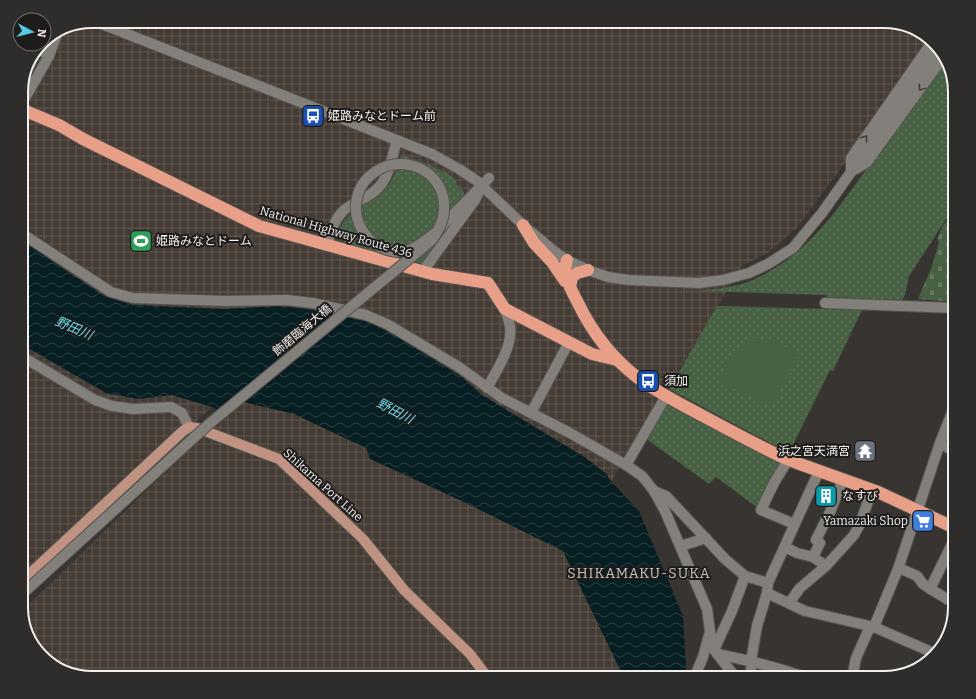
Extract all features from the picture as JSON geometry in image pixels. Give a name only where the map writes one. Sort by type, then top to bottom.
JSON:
[{"type":"highway","name":"National Highway Route 436","points":[[28,112],[59,125],[83,139],[259,226],[432,274],[488,283],[505,309],[592,354],[617,360]]},
{"type":"highway","points":[[523,225],[534,243],[552,262],[570,287]]},
{"type":"highway","name":"National Highway Route 436","points":[[567,260],[565,273],[570,287],[591,326],[604,345],[617,360],[638,378],[666,396],[788,460],[872,490],[948,525]]},
{"type":"highway","points":[[570,287],[572,277],[577,273],[588,270]]},
{"type":"main road","points":[[28,575],[189,427]]},
{"type":"main road","name":"Shikama Port Line","points":[[189,427],[197,428],[279,459],[363,539],[404,590],[470,654],[483,671]]},
{"type":"street","points":[[112,28],[446,161],[468,175],[486,181],[523,225],[559,255],[588,270],[608,277],[630,280],[699,283],[723,280],[749,273],[768,264],[793,248],[822,213],[935,53]]},
{"type":"street","points":[[28,86],[49,56],[55,41]]},
{"type":"street","points":[[851,172],[851,158],[929,47]]},
{"type":"street","points":[[43,52],[49,56]]},
{"type":"street","points":[[851,172],[867,162],[940,62]]},
{"type":"street","points":[[327,244],[336,220],[344,210],[379,188],[385,179],[397,141]]},
{"type":"street","name":"飾磨臨海大橋","points":[[28,589],[209,424],[432,240],[439,229],[440,227],[444,210],[444,199],[435,180],[427,172],[418,166],[400,163],[385,166],[368,176],[356,197],[355,208],[358,223],[362,232],[368,239],[379,246],[390,250],[401,251],[409,250],[435,233],[439,229],[486,181]]},
{"type":"street","points":[[423,271],[475,200],[486,181]]},
{"type":"street","points":[[28,238],[111,292],[133,298],[225,301],[287,300],[313,303],[366,315],[387,324],[446,359],[502,398],[570,433],[626,465],[642,476],[654,491],[666,511],[707,609],[712,646],[731,671]]},
{"type":"street","points":[[825,303],[948,308]]},
{"type":"street","points":[[487,388],[503,358],[509,342],[510,328],[505,309]]},
{"type":"street","points":[[531,413],[569,342]]},
{"type":"street","points":[[28,360],[95,400],[112,406],[133,409],[170,407],[182,413],[189,427]]},
{"type":"street","points":[[626,465],[666,396]]},
{"type":"street","points":[[853,671],[856,658],[869,629],[874,627],[899,568],[948,423]]},
{"type":"street","points":[[940,444],[948,448]]},
{"type":"street","points":[[788,460],[761,510],[794,524]]},
{"type":"street","points":[[751,671],[757,626],[767,588],[794,524],[819,471]]},
{"type":"street","points":[[813,557],[820,543],[816,540],[844,479]]},
{"type":"street","points":[[789,603],[800,588],[826,566],[854,535],[860,524],[872,490]]},
{"type":"street","points":[[654,491],[666,496],[725,559],[745,576],[767,588],[789,603],[821,615],[837,617],[874,627],[930,651]]},
{"type":"street","points":[[681,546],[706,538]]},
{"type":"street","points":[[785,547],[813,557],[826,566]]},
{"type":"street","points":[[930,589],[948,552]]},
{"type":"street","points":[[899,568],[917,576],[923,584],[948,600]]},
{"type":"street","points":[[716,652],[745,576]]},
{"type":"street","points":[[697,671],[703,658],[710,631]]},
{"type":"street","points":[[716,652],[786,671]]},
{"type":"shaded area","points":[[92,28],[884,28],[904,31],[923,41],[930,48],[797,228],[768,253],[742,266],[612,481],[482,395],[462,377],[398,337],[369,322],[307,309],[280,306],[225,309],[133,305],[104,296],[28,245],[28,88],[30,76],[41,53],[52,52],[52,43],[72,31]]},
{"type":"shaded area","points":[[28,348],[106,393],[138,399],[172,395],[212,407],[28,575]]},
{"type":"shaded area","points":[[239,401],[294,414],[366,448],[371,459],[462,501],[563,551],[621,671],[80,670],[72,668],[53,658],[41,646],[30,623],[28,605]]},
{"type":"green space","points":[[941,63],[945,72],[948,92],[948,217],[909,276],[905,295],[902,300],[827,297],[826,295],[696,291],[729,287],[746,283],[780,265],[812,238],[840,206]]},
{"type":"green space","points":[[401,156],[432,166],[456,180],[457,185],[464,192],[467,207],[425,263],[414,265],[347,246],[342,238],[340,230],[347,217],[383,192],[394,175]]},
{"type":"green space","points":[[948,218],[948,302],[918,299],[932,266],[939,242],[937,240],[942,227]]},
{"type":"green space","points":[[717,306],[862,310],[833,371],[830,370],[789,453],[669,389]]},
{"type":"green space","points":[[754,338],[768,339],[800,354],[772,408],[719,381],[728,361],[736,350],[747,341]]},
{"type":"green space","points":[[666,403],[782,465],[758,508],[716,477],[709,484],[645,438]]},
{"type":"water","name":"野田川","points":[[28,245],[104,296],[133,305],[225,309],[280,306],[307,309],[369,322],[398,337],[462,377],[482,395],[583,456],[608,475],[608,478],[639,511],[683,616],[685,671],[621,671],[563,551],[462,501],[370,459],[366,448],[294,414],[239,401],[226,414],[212,407],[172,395],[138,399],[106,393],[28,348]]},
{"type":"place","name":"姫路みなとドーム前","points":[[313,116]]},
{"type":"place","name":"姫路みなとドーム","points":[[141,241]]},
{"type":"place","name":"須加","points":[[648,381]]},
{"type":"place","name":"浜之宮天満宮","points":[[865,451]]},
{"type":"place","name":"なすび","points":[[826,496]]},
{"type":"place","name":"Yamazaki Shop","points":[[923,521]]},
{"type":"district","name":"SHIKAMAKU-SUKA","points":[[639,573]]}]
